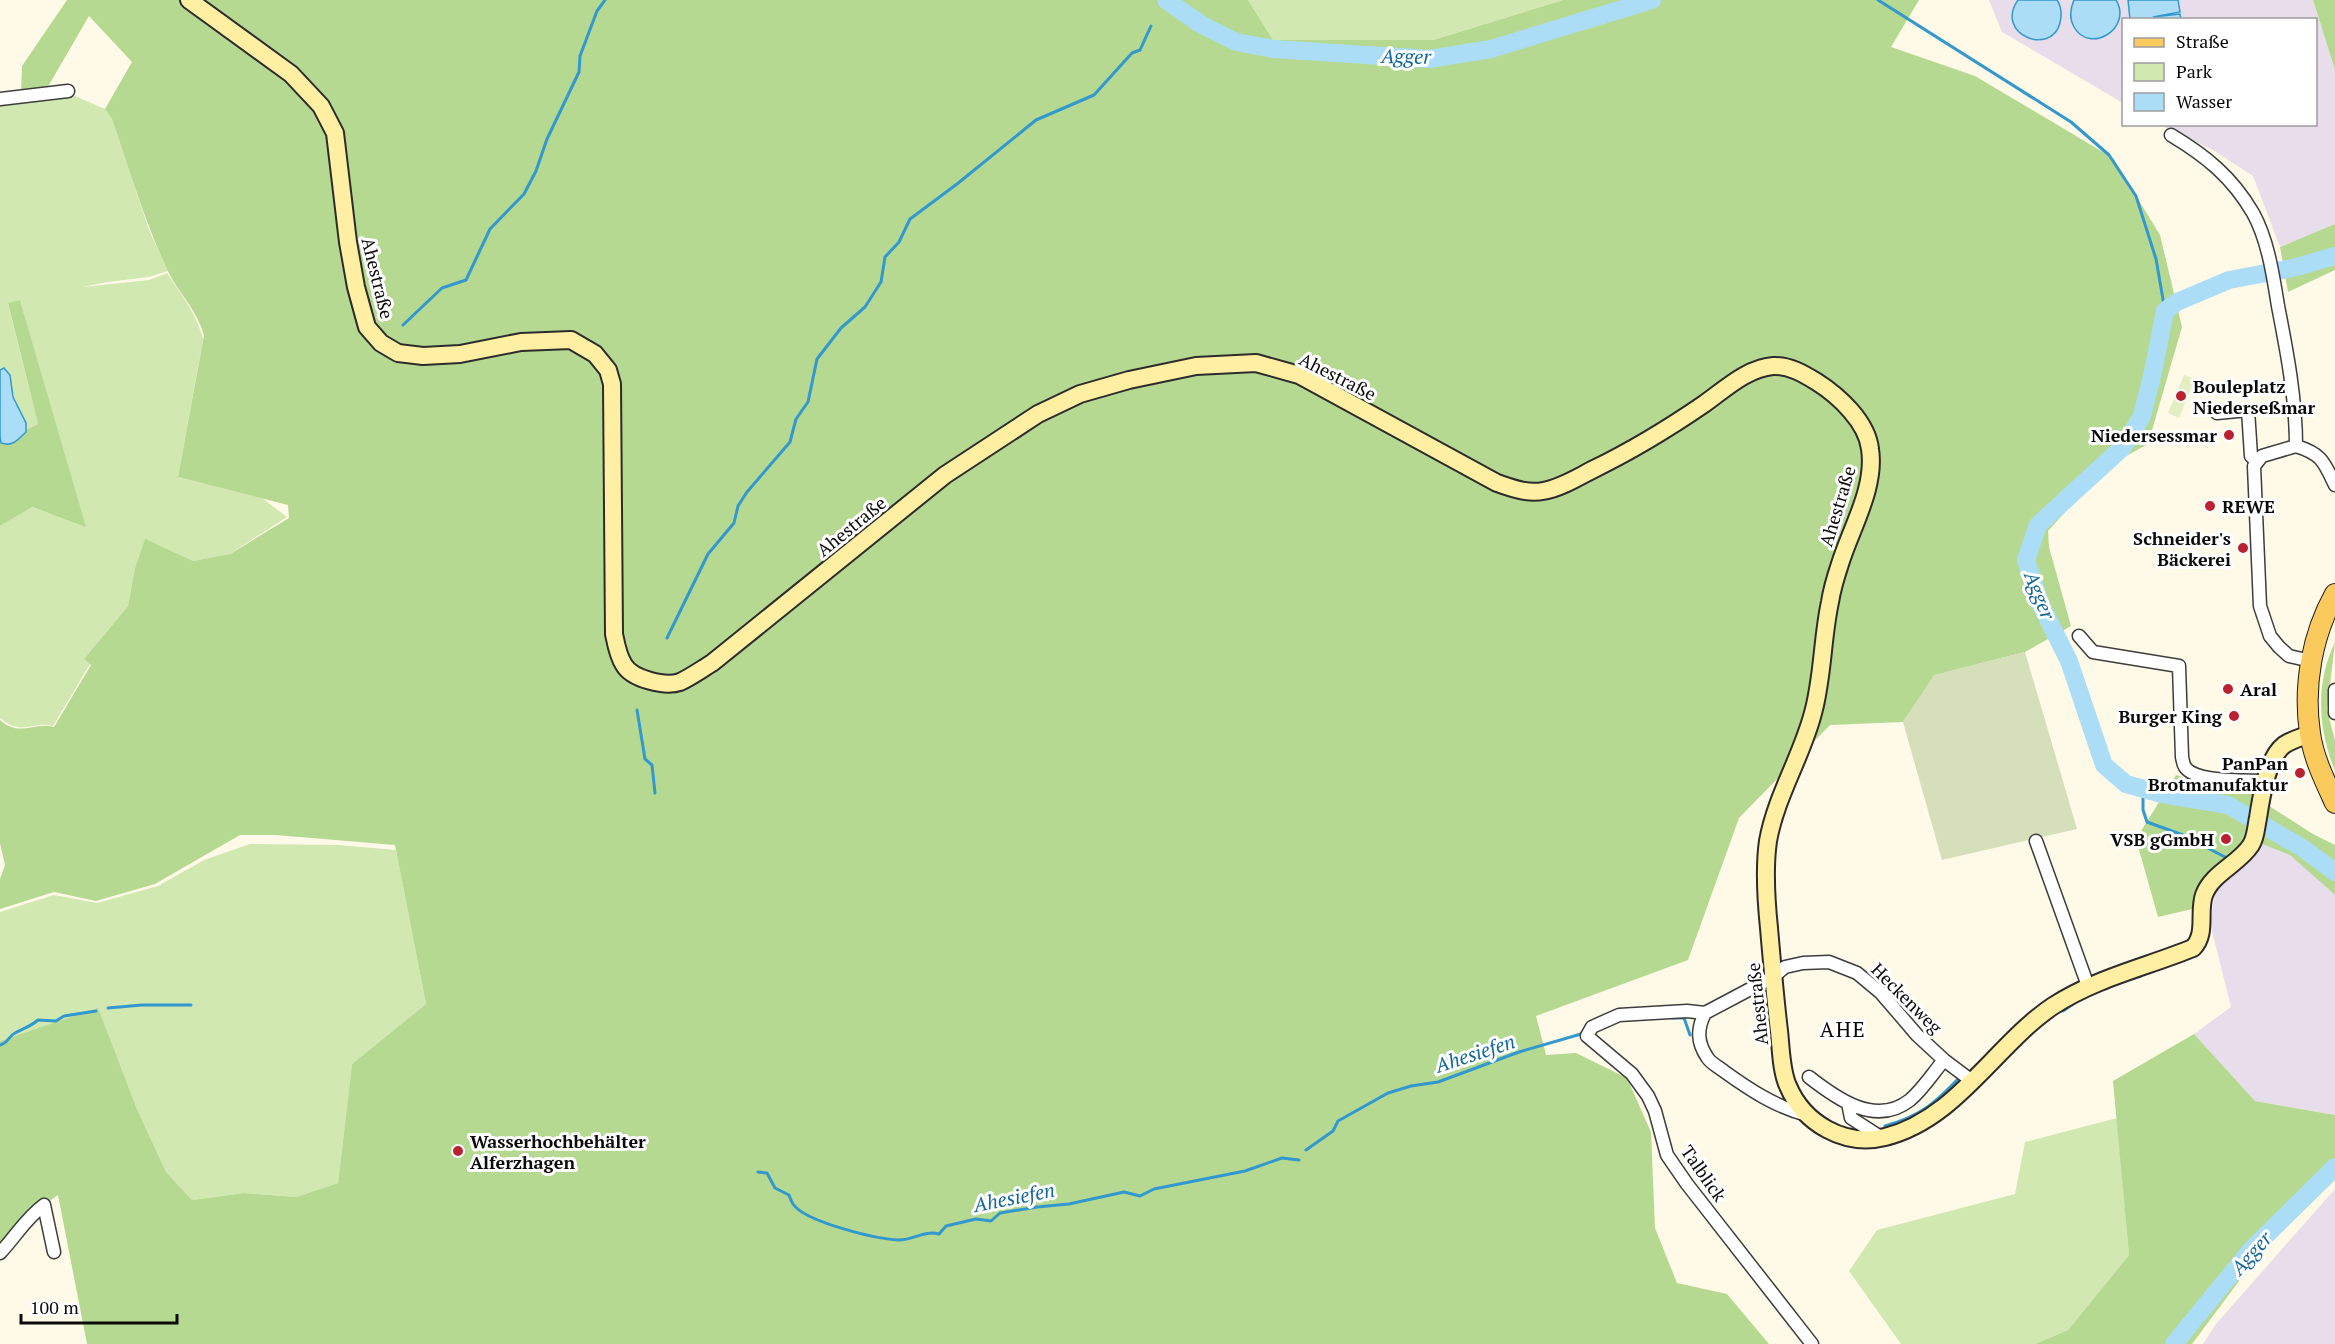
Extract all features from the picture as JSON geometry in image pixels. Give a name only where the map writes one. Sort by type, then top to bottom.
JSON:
[{"type":"main road","name":"Ahestraße","points":[[189,0],[291,74],[321,106],[334,133],[356,287],[367,327],[381,343],[398,353],[423,356],[460,354],[520,342],[571,340],[595,354],[608,370],[612,384],[615,640],[625,667],[646,680],[668,684],[680,681],[712,663],[945,475],[1038,414],[1080,394],[1129,380],[1196,366],[1256,363],[1299,375],[1497,483],[1520,491],[1542,492],[1569,482],[1665,431],[1746,375],[1773,366],[1796,370],[1818,383],[1841,400],[1860,424],[1870,446],[1870,464],[1868,483],[1829,604],[1813,715],[1772,824],[1767,845],[1766,891],[1773,977],[1786,1083],[1807,1114],[1821,1126],[1837,1134],[1854,1139],[1882,1137],[1923,1121],[1940,1110],[1972,1081],[2017,1034],[2052,1006],[2088,986],[2193,948],[2198,943],[2201,934],[2204,895],[2210,884],[2250,847],[2255,838],[2265,781],[2274,757],[2283,745],[2310,734]]},
{"type":"main road","points":[[2335,594],[2326,610],[2311,661],[2307,700],[2310,734],[2317,761],[2335,803]]},
{"type":"street","points":[[0,99],[68,92]]},
{"type":"street","points":[[2171,135],[2204,156],[2222,172],[2252,212],[2268,254],[2286,345],[2296,446]]},
{"type":"street","points":[[2217,412],[2248,410],[2251,456],[2257,462]]},
{"type":"street","points":[[2311,661],[2289,656],[2279,647],[2270,636],[2260,606],[2254,466],[2262,456],[2296,446],[2312,451],[2320,457],[2335,485]]},
{"type":"street","points":[[2079,636],[2092,652],[2179,666],[2182,758],[2185,767],[2194,774],[2207,778],[2265,781]]},
{"type":"street","points":[[2335,690],[2335,713]]},
{"type":"street","points":[[2036,841],[2088,986]]},
{"type":"street","name":"Heckenweg","points":[[1773,977],[1785,967],[1803,963],[1829,962],[1857,973],[1881,993],[1917,1035],[1944,1060],[1972,1081]]},
{"type":"street","points":[[1773,977],[1705,1013],[1699,1026],[1701,1045],[1708,1060],[1757,1094],[1793,1111],[1807,1114]]},
{"type":"street","name":"Talblick","points":[[1705,1013],[1687,1011],[1619,1015],[1592,1028],[1587,1036],[1632,1074],[1648,1096],[1655,1111],[1667,1155],[1812,1344]]},
{"type":"street","name":"Heckenweg","points":[[1809,1077],[1848,1103],[1870,1112],[1895,1109],[1910,1099],[1944,1060]]},
{"type":"street","name":"Heckenweg","points":[[1848,1103],[1851,1118],[1882,1137]]},
{"type":"street","points":[[0,1253],[30,1215],[44,1205],[54,1252]]},
{"type":"shaded area","points":[[1989,0],[2313,0],[2335,70],[2335,224],[2280,247],[2253,176],[2213,150],[2162,126],[2317,126],[2317,18],[2122,18],[2122,102],[2002,32]]},
{"type":"shaded area","points":[[2260,843],[2290,854],[2335,895],[2335,1115],[2255,1101],[2194,1034],[2231,1007],[2210,923],[2216,887]]},
{"type":"shaded area","points":[[2335,1189],[2335,1344],[2203,1344],[2216,1324]]},
{"type":"green space","points":[[67,0],[1248,0],[1273,40],[1433,40],[1563,0],[1919,0],[1891,47],[1975,76],[2113,158],[2160,235],[2182,327],[2148,444],[2119,460],[2095,479],[2048,531],[2049,547],[2071,626],[2025,652],[1935,675],[1903,722],[1830,725],[1739,818],[1688,960],[1536,1016],[1546,1055],[1576,1053],[1627,1078],[1651,1132],[1655,1228],[1677,1283],[1727,1294],[1769,1344],[87,1344],[58,1195],[29,1215],[0,1252],[0,1041],[98,1008],[137,1109],[166,1172],[192,1200],[244,1193],[296,1197],[338,1183],[352,1064],[426,1004],[395,845],[276,835],[240,835],[155,884],[96,901],[54,892],[0,909],[0,879],[5,865],[0,843],[0,720],[14,728],[21,729],[40,726],[54,727],[91,665],[84,659],[128,606],[135,568],[145,539],[193,561],[230,554],[289,518],[288,505],[178,477],[204,335],[196,316],[170,276],[158,249],[112,119],[105,109],[132,62],[89,16],[46,90],[21,93],[22,66]]},
{"type":"green space","points":[[1248,0],[1563,0],[1433,40],[1273,40]]},
{"type":"green space","points":[[2313,0],[2335,0],[2335,70]]},
{"type":"green space","points":[[68,93],[105,109],[112,119],[149,230],[168,271],[149,277],[83,287],[149,280],[167,273],[192,312],[203,339],[178,477],[262,498],[287,517],[228,555],[192,561],[145,540],[135,568],[128,606],[84,659],[90,664],[53,726],[21,727],[8,724],[0,718],[0,526],[31,507],[85,526],[20,300],[8,304],[38,424],[0,442],[0,106]]},
{"type":"green space","points":[[2335,224],[2335,270],[2288,292],[2280,247]]},
{"type":"green space","points":[[20,300],[86,527],[32,507],[0,526],[0,442],[38,424],[8,303]]},
{"type":"green space","name":"Bouleplatz Niederseßmar","points":[[2184,375],[2195,379],[2179,418],[2168,413]]},
{"type":"green space","points":[[2335,642],[2327,710],[2335,740],[2335,771],[2325,739],[2321,706],[2324,674]]},
{"type":"green space","points":[[2025,652],[2077,829],[1942,860],[1903,722],[1934,675]]},
{"type":"green space","points":[[2176,775],[2204,784],[2257,788],[2248,835],[2203,883],[2192,909],[2158,917],[2136,839]]},
{"type":"green space","points":[[2266,804],[2335,845],[2335,895],[2290,855],[2260,843]]},
{"type":"green space","points":[[250,844],[338,845],[396,850],[426,1004],[352,1064],[338,1183],[296,1197],[244,1193],[192,1200],[166,1172],[137,1109],[98,1009],[0,1041],[0,912],[54,895],[97,903],[158,886],[204,860]]},
{"type":"green space","points":[[2194,1034],[2255,1101],[2335,1115],[2335,1180],[2260,1253],[2192,1344],[2035,1344],[2068,1330],[2129,1255],[2113,1081]]},
{"type":"green space","points":[[2117,1118],[2129,1255],[2068,1330],[2035,1344],[1901,1344],[1849,1271],[1877,1230],[2015,1194],[2025,1142]]},
{"type":"water","points":[[2018,0],[2057,0],[2061,8],[2061,17],[2055,33],[2046,39],[2036,40],[2018,31],[2013,23],[2013,12]]},
{"type":"water","points":[[2074,0],[2116,0],[2120,10],[2119,20],[2114,28],[2099,38],[2090,39],[2081,35],[2071,20]]},
{"type":"water","points":[[2128,0],[2178,0],[2180,12],[2153,17],[2180,14],[2181,18],[2130,18]]},
{"type":"water","points":[[4,368],[10,375],[13,397],[26,423],[26,432],[15,442],[9,444],[1,443],[0,436],[0,370]]},
{"type":"waterway","points":[[403,325],[442,288],[466,280],[490,229],[524,194],[579,72],[580,56],[597,11],[605,0]]},
{"type":"waterway","name":"Agger","points":[[1166,0],[1202,25],[1236,42],[1274,49],[1429,59],[1491,49],[1652,0]]},
{"type":"waterway","points":[[1878,0],[2071,122],[2109,155],[2136,196],[2156,259],[2165,311]]},
{"type":"waterway","points":[[667,638],[708,554],[734,523],[738,506],[747,492],[790,442],[796,419],[808,402],[817,359],[841,328],[865,307],[881,282],[885,257],[899,242],[910,219],[1036,120],[1094,95],[1132,53],[1140,50],[1151,26]]},
{"type":"waterway","name":"Agger","points":[[2335,256],[2293,268],[2229,280],[2177,302],[2165,311],[2142,416],[2123,447],[2038,525],[2026,560],[2040,603],[2069,661],[2104,765],[2126,784],[2162,794],[2228,805],[2301,847],[2335,872]]},
{"type":"waterway","points":[[637,710],[645,759],[652,765],[655,793]]},
{"type":"waterway","name":"Ahesiefen","points":[[2143,789],[2143,810],[2147,822],[2183,835]]},
{"type":"waterway","name":"Ahesiefen","points":[[2200,844],[2225,857],[2227,861]]},
{"type":"waterway","name":"Ahesiefen","points":[[2131,979],[2141,976]]},
{"type":"waterway","name":"Ahesiefen","points":[[2063,1011],[2076,1002]]},
{"type":"waterway","points":[[108,1008],[191,1005]]},
{"type":"waterway","points":[[0,1045],[13,1034],[38,1020],[56,1021],[64,1016],[96,1011]]},
{"type":"waterway","name":"Ahesiefen","points":[[1672,1018],[1684,1018],[1690,1035]]},
{"type":"waterway","name":"Ahesiefen","points":[[1306,1150],[1333,1131],[1338,1121],[1388,1093],[1411,1086],[1438,1082],[1519,1052],[1581,1034],[1583,1031]]},
{"type":"waterway","name":"Ahesiefen","points":[[1885,1126],[1917,1114],[1941,1096],[1958,1079]]},
{"type":"waterway","name":"Ahesiefen","points":[[758,1172],[767,1173],[775,1188],[789,1195],[793,1204],[811,1217],[859,1233],[899,1240],[929,1233],[939,1234],[946,1226],[976,1219],[991,1221],[1000,1213],[1069,1204],[1124,1192],[1140,1196],[1154,1189],[1245,1171],[1282,1158],[1299,1160]]},
{"type":"waterway","name":"Agger","points":[[2174,1344],[2250,1251],[2335,1167]]},
{"type":"place","name":"Bouleplatz Niederseßmar","points":[[2181,396]]},
{"type":"place","name":"Niedersessmar","points":[[2229,435]]},
{"type":"place","name":"REWE","points":[[2210,506]]},
{"type":"place","name":"Schneider's Bäckerei","points":[[2243,548]]},
{"type":"place","name":"Aral","points":[[2228,689]]},
{"type":"place","name":"Burger King","points":[[2234,716]]},
{"type":"place","name":"PanPan Brotmanufaktur","points":[[2300,773]]},
{"type":"place","name":"VSB gGmbH","points":[[2226,839]]},
{"type":"place","name":"Wasserhochbehälter Alferzhagen","points":[[458,1151]]},
{"type":"district","name":"AHE","points":[[1843,1029]]}]
